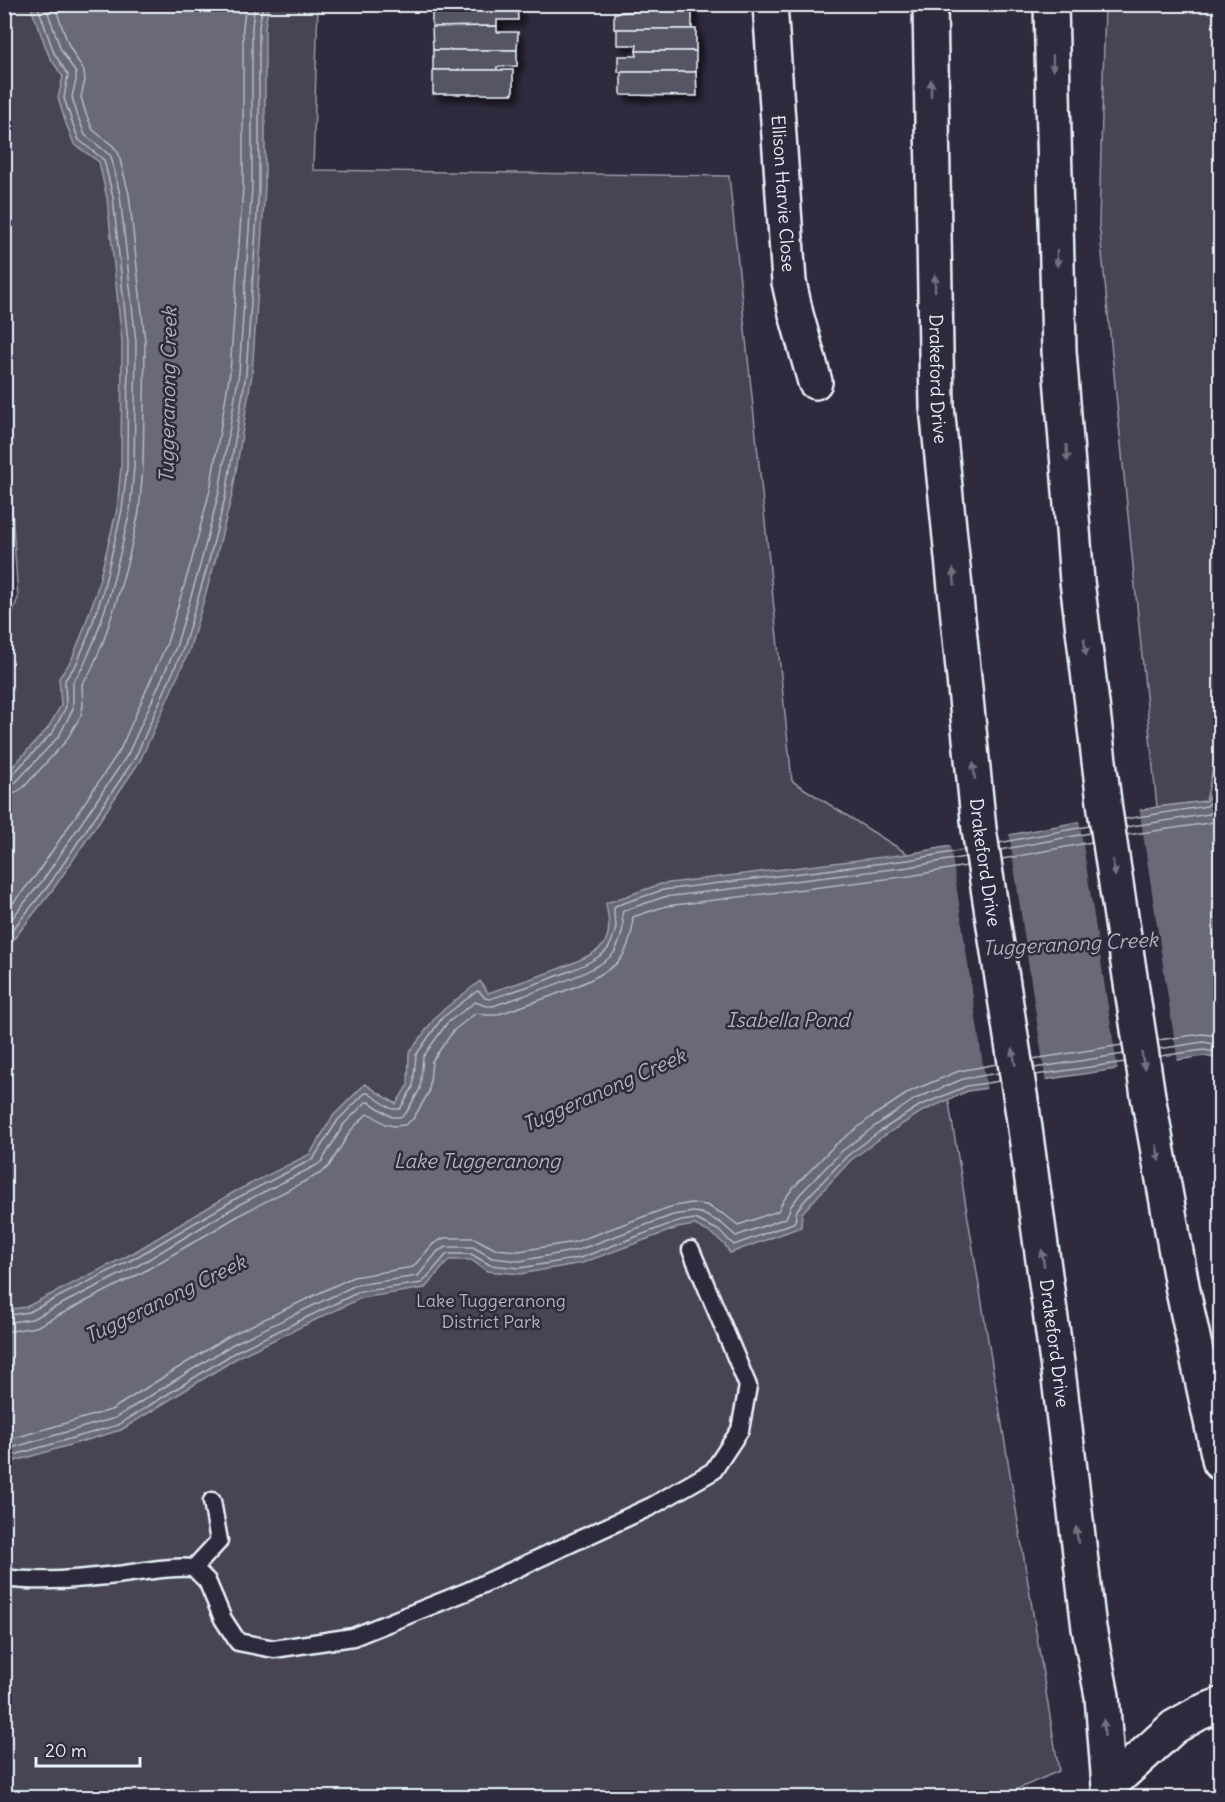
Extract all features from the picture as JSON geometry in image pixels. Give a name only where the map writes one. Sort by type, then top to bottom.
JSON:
[{"type":"main road","name":"Ellison Harvie Close","points":[[770,4],[789,282],[815,382]]},
{"type":"main road","name":"Drakeford Drive","points":[[930,4],[937,407],[980,829],[1023,1114],[1058,1370],[1089,1628],[1102,1696],[1107,1793]]},
{"type":"main road","points":[[1051,4],[1059,351],[1077,581],[1105,810],[1148,1096],[1183,1291],[1221,1464]]},
{"type":"main road","points":[[1107,1793],[1174,1727],[1199,1713],[1221,1705]]},
{"type":"lane","points":[[4,1578],[29,1581],[114,1575],[174,1567],[194,1568],[207,1581],[223,1619],[238,1642],[274,1649],[353,1637],[468,1591],[652,1506],[713,1471],[740,1430],[748,1386],[691,1250]]},
{"type":"lane","points":[[194,1568],[219,1541],[212,1501]]},
{"type":"green space","name":"Lake Tuggeranong District Park","points":[[5,5],[318,5],[313,170],[729,176],[792,781],[908,854],[1059,1771],[997,1798],[5,1797],[4,634],[18,598],[4,392]]},
{"type":"green space","points":[[1105,5],[1220,5],[1220,738],[1206,801],[1157,807],[1099,223]]},
{"type":"water","name":"Tuggeranong Creek","points":[[30,5],[269,5],[265,26],[265,187],[252,374],[232,495],[189,651],[140,761],[54,888],[5,950],[5,775],[48,728],[61,705],[59,678],[71,661],[96,593],[117,509],[121,467],[122,342],[107,198],[99,162],[74,144],[58,98],[63,77],[49,56]]},
{"type":"water","points":[[1220,783],[1220,1059],[1204,1056],[968,1091],[921,1112],[851,1160],[802,1213],[801,1227],[730,1253],[714,1235],[695,1225],[677,1228],[582,1263],[520,1274],[487,1271],[471,1260],[449,1260],[425,1288],[361,1298],[240,1356],[121,1430],[5,1464],[4,1310],[26,1307],[133,1253],[234,1192],[310,1154],[333,1116],[365,1084],[396,1104],[408,1085],[409,1053],[438,1014],[480,981],[488,993],[569,965],[597,951],[604,944],[608,934],[606,903],[661,884],[908,854],[1157,807],[1206,801]]},
{"type":"pier","points":[[1139,807],[1178,1063],[1118,1072],[1079,819]]},
{"type":"pier","points":[[1009,832],[1046,1083],[987,1092],[950,843]]},
{"type":"building","points":[[432,4],[517,4],[518,20],[497,20],[497,26],[432,27]]},
{"type":"building","points":[[633,4],[692,4],[692,7],[633,7]]},
{"type":"building","points":[[633,7],[692,7],[692,29],[614,29],[614,13],[633,12]]},
{"type":"building","points":[[497,26],[497,32],[518,32],[517,50],[433,50],[432,27]]},
{"type":"building","points":[[617,29],[696,29],[696,51],[636,51],[637,45],[617,45]]},
{"type":"building","points":[[433,50],[517,50],[517,66],[497,67],[497,70],[433,70]]},
{"type":"building","points":[[636,51],[696,51],[696,72],[618,72],[618,56],[637,56]]},
{"type":"building","points":[[433,70],[513,70],[513,94],[433,94]]},
{"type":"building","points":[[621,72],[696,72],[697,96],[621,95]]},
{"type":"water label","name":"Isabella Pond","points":[[788,1020]]},
{"type":"water label","name":"Lake Tuggeranong","points":[[477,1161]]}]
